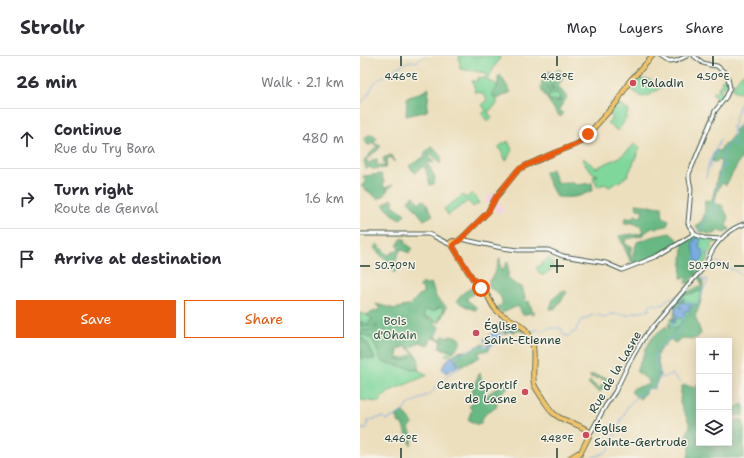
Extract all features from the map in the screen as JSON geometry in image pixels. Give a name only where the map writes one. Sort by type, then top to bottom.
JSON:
[{"type":"main road","points":[[570,458],[580,454],[590,433],[587,430],[562,419],[550,409],[536,389],[534,382],[534,353],[529,334],[522,326],[496,310],[484,290],[473,279],[452,244],[462,238],[488,212],[496,197],[516,172],[525,166],[581,142],[617,102],[627,84],[653,56]]},
{"type":"street","points":[[660,56],[668,62],[687,56]]},
{"type":"street","points":[[695,56],[702,62],[717,66],[724,72],[728,77],[730,88],[726,97],[715,111],[689,176],[691,189],[688,223],[690,228],[694,234],[704,238],[719,239]]},
{"type":"street","name":"Rue de la Lasne","points":[[590,433],[615,392],[644,337],[705,266],[719,239],[744,224]]},
{"type":"street","points":[[360,234],[428,234],[452,244]]},
{"type":"street","points":[[462,238],[502,248],[518,250],[548,250],[561,255],[604,262],[623,270],[658,256],[694,234]]},
{"type":"shaded area","points":[[492,192],[505,211],[498,214],[492,205],[488,203],[486,205],[484,202]]},
{"type":"green space","points":[[459,56],[501,56],[487,80],[498,85],[492,94],[498,103],[488,112],[492,118],[488,122],[482,114],[486,110],[482,105],[487,99],[482,93],[474,92],[475,90],[472,81],[477,81],[478,77],[484,79],[487,73],[460,69]]},
{"type":"green space","points":[[559,69],[565,75],[558,86],[567,97],[559,109],[563,113],[561,117],[557,114],[541,88],[543,80],[549,71],[553,74]],"holes":[[[552,85],[553,88],[558,90],[556,93],[560,96],[559,100],[561,101],[549,100],[548,98],[550,94],[555,93],[552,89],[549,91],[547,87],[552,87]]]},
{"type":"green space","points":[[744,72],[744,86],[739,93],[732,89],[739,77]]},
{"type":"green space","points":[[500,75],[511,92],[496,100],[492,94],[498,85],[498,77]]},
{"type":"green space","points":[[637,75],[642,79],[640,80],[641,81],[647,79],[661,84],[662,87],[650,95],[642,97],[628,87]]},
{"type":"green space","points":[[727,77],[729,83],[720,89],[724,97],[721,100],[718,99],[712,93],[719,90],[718,87],[722,83],[721,81]]},
{"type":"green space","points":[[552,85],[559,91],[558,94],[561,101],[549,100],[548,98],[550,93],[553,95],[555,93],[551,90],[549,91],[547,87]]},
{"type":"green space","points":[[429,88],[427,111],[406,116],[407,98]]},
{"type":"green space","points":[[617,102],[629,111],[618,131],[607,123],[613,117],[608,113]]},
{"type":"green space","points":[[744,124],[744,131],[741,129],[739,132],[743,135],[741,142],[744,143],[744,153],[726,185],[722,183],[720,185],[714,204],[722,205],[729,219],[726,226],[730,230],[724,233],[718,230],[715,234],[700,231],[696,226],[704,217],[705,200],[712,201],[721,161],[719,160],[715,163],[712,161],[715,150],[720,151],[723,145],[725,145],[735,133],[734,131],[740,125]]},
{"type":"green space","points":[[370,134],[374,135],[377,139],[374,142],[377,145],[381,145],[369,158],[367,157],[377,146],[371,142],[369,146],[364,140]]},
{"type":"green space","points":[[508,141],[512,150],[506,161],[499,147]]},
{"type":"green space","points":[[634,144],[640,148],[628,175],[609,187],[605,184],[597,187],[596,181],[593,180],[594,175],[597,177],[598,175],[594,174],[583,162],[583,158],[596,168],[622,155]]},
{"type":"green space","points":[[432,146],[442,158],[440,164],[431,153],[429,155],[433,163],[427,163],[435,177],[434,184],[430,185],[425,167],[421,168],[416,173],[409,166],[424,157],[425,152]]},
{"type":"green space","points":[[391,155],[395,161],[394,162],[390,157],[386,162],[387,166],[385,168],[372,169],[370,167],[366,169],[364,161],[366,158],[368,163],[371,163],[372,160],[377,159],[376,164],[385,167],[383,158]]},
{"type":"green space","points":[[552,169],[557,183],[572,182],[577,185],[592,183],[593,190],[575,197],[556,197],[544,173]]},
{"type":"green space","points":[[381,174],[385,188],[393,185],[387,190],[385,195],[378,199],[361,186],[366,182],[363,176]]},
{"type":"green space","points":[[472,193],[479,203],[473,207],[468,201],[448,215],[444,209],[463,195],[466,198]]},
{"type":"green space","points":[[414,196],[419,203],[424,200],[433,215],[424,220],[408,200]]},
{"type":"green space","points":[[392,199],[394,201],[392,204],[405,214],[401,219],[396,217],[383,205]]},
{"type":"green space","points":[[636,204],[662,207],[663,217],[669,220],[667,226],[650,229],[641,236],[625,240],[626,245],[632,246],[630,253],[632,259],[634,258],[633,254],[637,242],[651,237],[670,233],[680,242],[652,258],[634,265],[630,260],[619,236],[642,233],[642,228],[638,225],[624,223],[627,217],[630,219],[636,215],[641,217],[643,210],[637,209]]},
{"type":"green space","points":[[695,235],[700,238],[697,237],[693,243],[697,264],[699,266],[696,264],[695,274],[697,274],[688,284],[685,283],[687,278],[681,278],[683,245],[680,243]]},
{"type":"green space","points":[[697,235],[716,239],[716,243],[711,245],[713,247],[710,253],[706,254],[709,255],[708,259],[697,274],[695,274],[696,265]]},
{"type":"green space","points":[[402,238],[406,240],[405,243],[412,248],[409,253],[401,249],[395,261],[397,264],[392,264],[398,269],[394,273],[393,268],[374,248],[377,244],[388,255],[395,251],[397,252],[399,247],[397,246]]},
{"type":"green space","points":[[500,258],[501,272],[508,261],[508,279],[516,285],[522,287],[526,302],[529,301],[532,310],[535,312],[533,315],[530,313],[523,315],[518,306],[502,313],[495,308],[502,305],[502,299],[497,292],[489,288],[489,280],[494,275]]},
{"type":"green space","points":[[549,258],[553,263],[551,264],[554,268],[542,276],[536,268]]},
{"type":"green space","points":[[698,275],[703,280],[703,289],[700,303],[695,316],[701,333],[695,339],[683,338],[675,343],[670,339],[659,351],[657,357],[660,374],[654,389],[647,389],[640,399],[631,392],[634,388],[650,384],[648,380],[636,371],[645,350],[659,331],[667,326],[669,329],[669,323],[675,329],[685,318],[693,304],[698,304],[702,293],[701,291],[681,296],[680,298],[685,299],[676,304],[675,302],[685,290],[688,291],[702,286]]},
{"type":"green space","name":"Bois d'Ohain","points":[[422,283],[426,285],[431,283],[437,299],[446,306],[439,323],[438,322],[444,309],[440,307],[434,311],[424,310],[424,317],[436,321],[435,323],[439,327],[435,337],[441,339],[443,336],[456,336],[456,338],[460,338],[460,345],[454,351],[440,347],[442,340],[431,337],[428,345],[420,341],[409,348],[405,345],[397,350],[396,359],[406,360],[415,354],[419,363],[418,370],[382,362],[372,338],[368,338],[367,336],[360,334],[360,331],[375,329],[377,326],[362,327],[360,322],[366,324],[373,319],[366,315],[380,309],[376,304],[395,309],[410,305],[419,295],[423,293],[423,289],[419,286]]},
{"type":"green space","points":[[472,287],[476,292],[466,299],[476,307],[476,310],[466,307],[457,301],[462,294]]},
{"type":"green space","points":[[563,290],[567,292],[556,308],[550,309],[553,299]]},
{"type":"green space","points":[[701,291],[702,293],[698,304],[693,305],[675,329],[669,323],[674,317],[675,302],[684,299],[679,297]],"holes":[[[683,301],[687,304],[689,303],[691,307],[684,311],[685,315],[681,319],[674,319],[679,312],[681,313],[680,310],[676,315],[675,314],[676,306],[682,309],[679,306],[683,305]]]},
{"type":"green space","points":[[440,307],[444,309],[438,322],[432,318],[424,317],[424,310],[428,311]]},
{"type":"green space","points":[[360,313],[370,317],[384,328],[382,362],[418,370],[428,375],[390,391],[384,395],[379,402],[360,400]]},
{"type":"green space","points":[[500,321],[514,325],[516,324],[526,332],[525,333],[521,330],[508,331],[505,334],[497,327]]},
{"type":"green space","points":[[360,337],[364,339],[365,344],[367,342],[375,359],[360,358],[360,354],[362,353],[360,350]]},
{"type":"green space","points":[[431,337],[441,340],[431,338],[429,346],[420,342],[410,348],[415,354],[406,360],[396,359],[397,350],[405,345],[409,348],[420,341],[425,344]],"holes":[[[405,346],[413,353],[405,358],[397,358],[398,350]]]},
{"type":"green space","points":[[441,340],[440,347],[454,351],[448,356],[445,355],[450,351],[439,348]]},
{"type":"green space","points":[[483,344],[486,347],[490,347],[489,350],[479,352],[480,357],[460,367],[455,357],[453,358],[451,356],[458,352],[474,350],[475,347]]},
{"type":"green space","points":[[480,373],[483,389],[488,381],[483,398],[507,381],[509,387],[495,395],[494,399],[497,402],[496,408],[488,411],[481,420],[481,423],[478,425],[468,420],[472,409],[469,407],[474,401],[471,399],[473,386]]},
{"type":"green space","points":[[590,375],[611,379],[607,386],[599,392],[588,383],[591,381],[599,389],[605,381],[603,379],[590,377]]},
{"type":"green space","points":[[685,385],[695,388],[696,386],[696,446],[732,446],[732,421],[742,420],[744,423],[744,458],[688,458],[692,436],[688,436],[684,446],[683,445],[690,425],[680,403],[681,390],[682,386]]},
{"type":"green space","points":[[732,404],[736,408],[742,404],[744,406],[744,415],[732,416]]},
{"type":"green space","points":[[404,412],[413,423],[409,428],[413,437],[411,445],[402,424],[398,422],[398,417],[396,417],[398,414]]},
{"type":"water","points":[[697,237],[701,239],[699,247],[703,252],[704,257],[700,263],[697,262],[692,244]]},
{"type":"water","points":[[683,302],[687,304],[689,303],[691,307],[689,307],[689,311],[684,311],[685,315],[681,319],[678,318],[675,320],[676,322],[673,323],[672,320],[677,315],[675,314],[676,306],[682,309],[679,306],[680,303]]},
{"type":"water","points":[[496,330],[501,335],[500,339],[489,346],[487,345],[484,340],[485,338],[490,336]]},
{"type":"water","points":[[451,356],[458,366],[446,373],[442,368]]},
{"type":"waterway","points":[[387,74],[405,63],[410,61],[416,62],[425,56]]},
{"type":"waterway","points":[[376,82],[386,75]]},
{"type":"waterway","points":[[367,96],[375,82]]},
{"type":"waterway","points":[[360,104],[366,97]]},
{"type":"waterway","points":[[735,132],[732,132],[734,128],[731,127],[735,124],[734,120],[739,106],[744,98]]},
{"type":"waterway","points":[[739,129],[739,126],[744,119]]},
{"type":"waterway","points":[[728,144],[733,138],[735,132]]},
{"type":"waterway","points":[[706,178],[709,162],[721,139]]},
{"type":"waterway","points":[[731,140],[739,149]]},
{"type":"waterway","points":[[715,196],[724,151],[727,145]]},
{"type":"waterway","points":[[710,168],[712,158],[716,151],[718,152]]},
{"type":"waterway","points":[[722,167],[727,166]]},
{"type":"waterway","points":[[697,233],[708,214],[711,212],[716,212],[714,209],[715,197]]},
{"type":"waterway","points":[[705,251],[708,256]]},
{"type":"waterway","points":[[695,255],[696,263],[700,270]]},
{"type":"waterway","points":[[717,262],[738,272],[744,279]]},
{"type":"waterway","points":[[592,458],[609,450],[608,449],[611,446],[612,439],[619,429],[619,424],[621,422],[620,419],[623,418],[626,409],[636,396],[643,394],[645,392],[644,390],[649,388],[653,389],[654,386],[655,387],[659,378],[657,377],[659,375],[658,374],[660,373],[658,372],[659,370],[657,370],[655,361],[657,356],[654,354],[670,337],[672,340],[679,329],[678,327],[693,304],[698,304],[708,281],[707,279],[703,280],[702,272]]},
{"type":"waterway","points":[[530,331],[535,331],[536,329],[545,331],[548,328],[561,328],[564,335],[568,336],[576,331],[578,325],[583,319],[590,316],[599,315],[604,318],[612,314],[628,315],[642,312],[649,310],[650,304],[663,305],[668,299],[677,297]]},
{"type":"waterway","points":[[680,298],[693,304]]},
{"type":"waterway","points":[[671,328],[674,323]]},
{"type":"waterway","points":[[477,348],[480,346],[490,347],[499,341],[507,330],[509,332],[514,328],[517,330],[521,328],[524,331]]},
{"type":"waterway","points":[[443,381],[451,373],[461,368],[454,356],[476,348]]},
{"type":"waterway","points":[[659,379],[671,374],[681,383]]},
{"type":"waterway","points":[[367,425],[367,421],[383,417],[386,420],[396,416],[408,405],[431,393],[442,382]]},
{"type":"waterway","points":[[360,429],[366,429],[367,427]]},
{"type":"place","name":"Paladin","points":[[633,83]]},
{"type":"place","name":"Église Saint-Etienne","points":[[476,333]]},
{"type":"place","name":"Centre Sportif de Lasne","points":[[525,392]]},
{"type":"place","name":"Église Sainte-Gertrude","points":[[586,435]]},
{"type":"route","points":[[481,288],[473,279],[454,248],[454,244],[488,212],[496,197],[518,170],[577,144],[588,134]]}]
